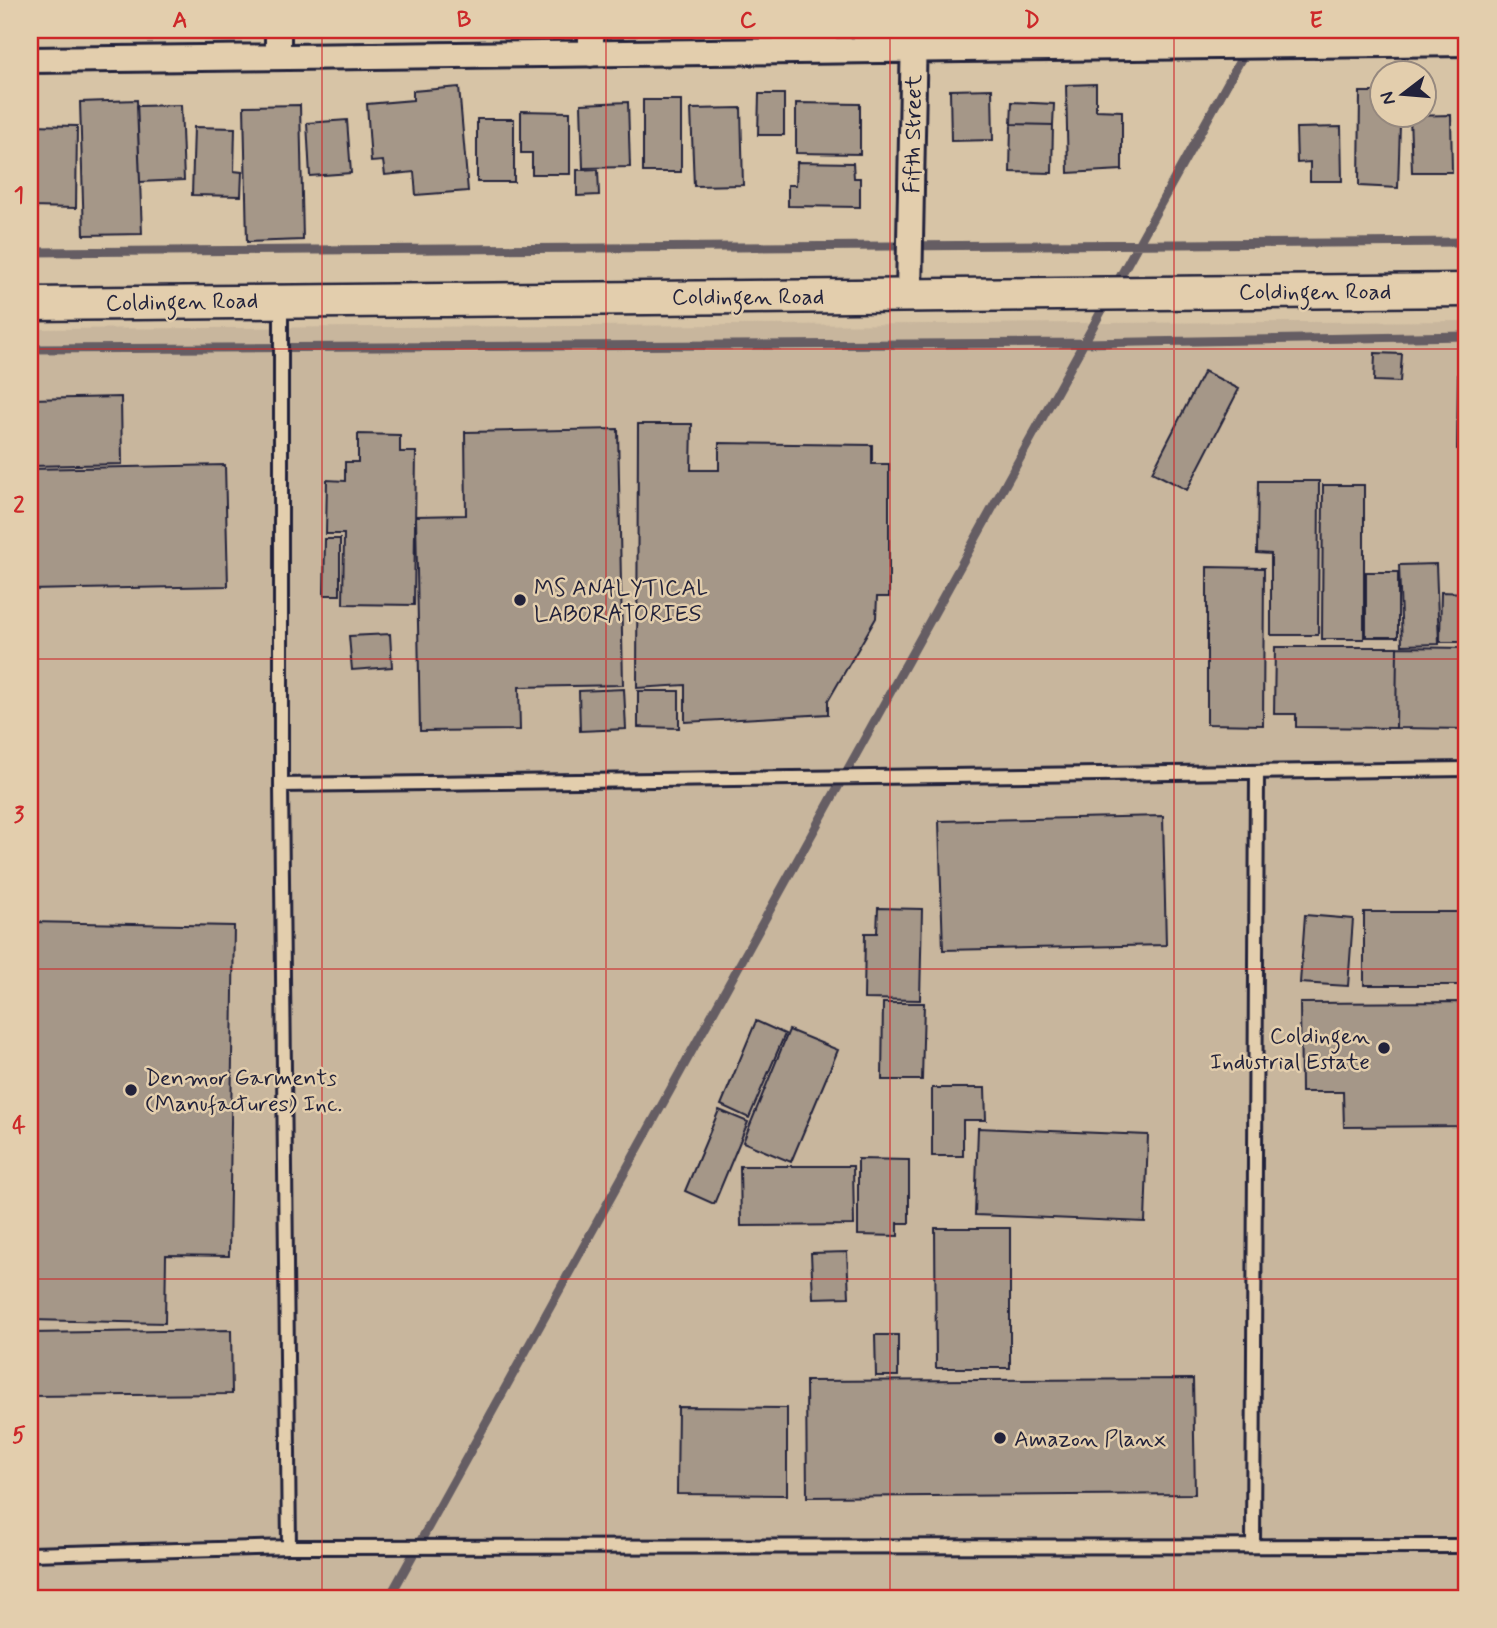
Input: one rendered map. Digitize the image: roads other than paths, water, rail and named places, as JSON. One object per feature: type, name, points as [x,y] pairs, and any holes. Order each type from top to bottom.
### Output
[{"type":"street","points":[[278,30],[278,57]]},
{"type":"street","points":[[30,60],[278,57],[591,42],[914,40],[1467,43]]},
{"type":"street","name":"Fifth Street","points":[[909,281],[914,40]]},
{"type":"street","name":"Coldingen Road","points":[[30,304],[281,300],[909,281],[1467,290]]},
{"type":"lane","points":[[281,300],[281,785],[289,1547]]},
{"type":"lane","points":[[281,785],[1257,774],[1467,769]]},
{"type":"lane","points":[[1253,1546],[1257,774]]},
{"type":"lane","points":[[30,1554],[289,1547],[1467,1546]]},
{"type":"waterway","points":[[1115,286],[1257,30]]},
{"type":"waterway","points":[[30,252],[1467,242]]},
{"type":"waterway","points":[[389,1598],[1107,301]]},
{"type":"waterway","points":[[30,349],[1084,343],[1467,336]]},
{"type":"place","name":"MS ANALYTICAL LABORATORIES","points":[[520,600]]},
{"type":"place","name":"Coldingen Industrial Estate","points":[[1384,1048]]},
{"type":"place","name":"Denmor Garments (Manufactures) Inc.","points":[[131,1090]]},
{"type":"place","name":"Amazon Planx","points":[[1000,1438]]}]
